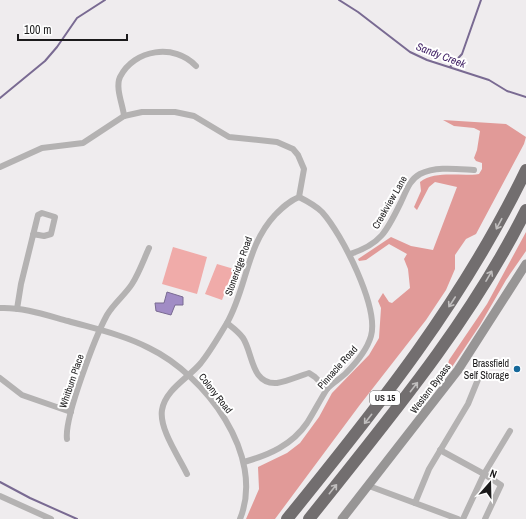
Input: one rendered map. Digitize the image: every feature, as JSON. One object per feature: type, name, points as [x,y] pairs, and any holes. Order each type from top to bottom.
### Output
[{"type":"highway","name":"US 15","points":[[287,519],[377,408],[430,336],[488,244],[526,170]]},
{"type":"highway","name":"US 15","points":[[309,519],[429,367],[486,280],[526,210]]},
{"type":"street","points":[[124,116],[118,88],[120,77],[129,66],[140,58],[156,51],[175,53],[186,57],[196,66]]},
{"type":"street","points":[[0,167],[42,148],[83,143],[124,116],[160,110],[184,113],[194,116],[229,137],[277,142],[287,146],[298,155],[304,170],[299,197]]},
{"type":"street","name":"Creekview Lane","points":[[350,254],[369,247],[379,238],[394,216],[410,182],[420,174],[437,170],[474,170]]},
{"type":"street","name":"Pinnacle Road","points":[[244,462],[261,457],[286,445],[306,425],[327,389],[346,373],[365,350],[372,331],[371,309],[350,254],[338,233],[322,212],[316,206],[299,197]]},
{"type":"street","name":"Stoneridge Road","points":[[187,474],[164,427],[162,415],[167,398],[201,363],[227,323],[257,240],[264,229],[282,208],[292,200],[299,197]]},
{"type":"street","points":[[17,309],[21,284],[33,234]]},
{"type":"street","points":[[100,330],[108,314],[132,284],[149,248]]},
{"type":"street","name":"Western Bypass","points":[[342,519],[458,370],[526,264]]},
{"type":"street","name":"Colony Road","points":[[0,308],[17,309],[126,338],[150,348],[189,375],[228,425],[244,462],[247,488],[246,500],[240,519]]},
{"type":"street","points":[[227,323],[242,336],[249,350],[256,372],[263,380],[277,382],[309,373],[315,376],[327,389]]},
{"type":"street","name":"Whitburn Place","points":[[67,439],[66,431],[71,412],[100,330]]},
{"type":"street","points":[[415,503],[429,469],[468,404],[479,377]]},
{"type":"street","points":[[0,378],[22,395],[71,412]]},
{"type":"street","points":[[463,519],[484,474],[510,431]]},
{"type":"street","points":[[440,450],[501,485],[485,519]]},
{"type":"street","points":[[369,486],[458,519]]},
{"type":"street","points":[[0,496],[51,519]]},
{"type":"shaded area","points":[[443,120],[506,124],[526,137],[524,144],[476,234],[466,239],[455,255],[455,269],[446,290],[426,320],[359,406],[275,519],[246,519],[259,489],[258,467],[287,453],[300,443],[319,417],[332,393],[369,355],[379,338],[381,308],[378,301],[383,293],[389,302],[392,303],[410,288],[408,269],[404,259],[407,254],[389,244],[366,260],[359,261],[358,259],[391,237],[411,246],[433,250],[457,187],[435,182],[429,187],[417,210],[414,207],[421,191],[420,182],[433,176],[479,174],[482,169],[482,163],[476,161],[474,158],[480,131],[474,128],[454,126]]},
{"type":"shaded area","points":[[526,232],[526,251],[506,280],[480,325],[448,373],[446,371],[449,360],[487,304]]},
{"type":"shaded area","points":[[173,247],[207,257],[197,294],[162,284]]},
{"type":"shaded area","points":[[217,264],[234,269],[222,300],[205,294]]},
{"type":"shaded area","points":[[167,292],[183,297],[183,305],[175,305],[171,315],[156,311],[155,303],[164,303]]},
{"type":"waterway","name":"Sandy Creek","points":[[0,98],[45,61],[57,47],[77,18],[105,0]]},
{"type":"waterway","name":"Sandy Creek","points":[[339,0],[358,12],[410,52],[427,60],[489,80],[507,91],[526,97]]},
{"type":"waterway","points":[[450,67],[462,54],[481,0]]},
{"type":"waterway","points":[[0,482],[30,498],[77,519]]},
{"type":"place","name":"Brassfield Self Storage","points":[[517,369]]}]
